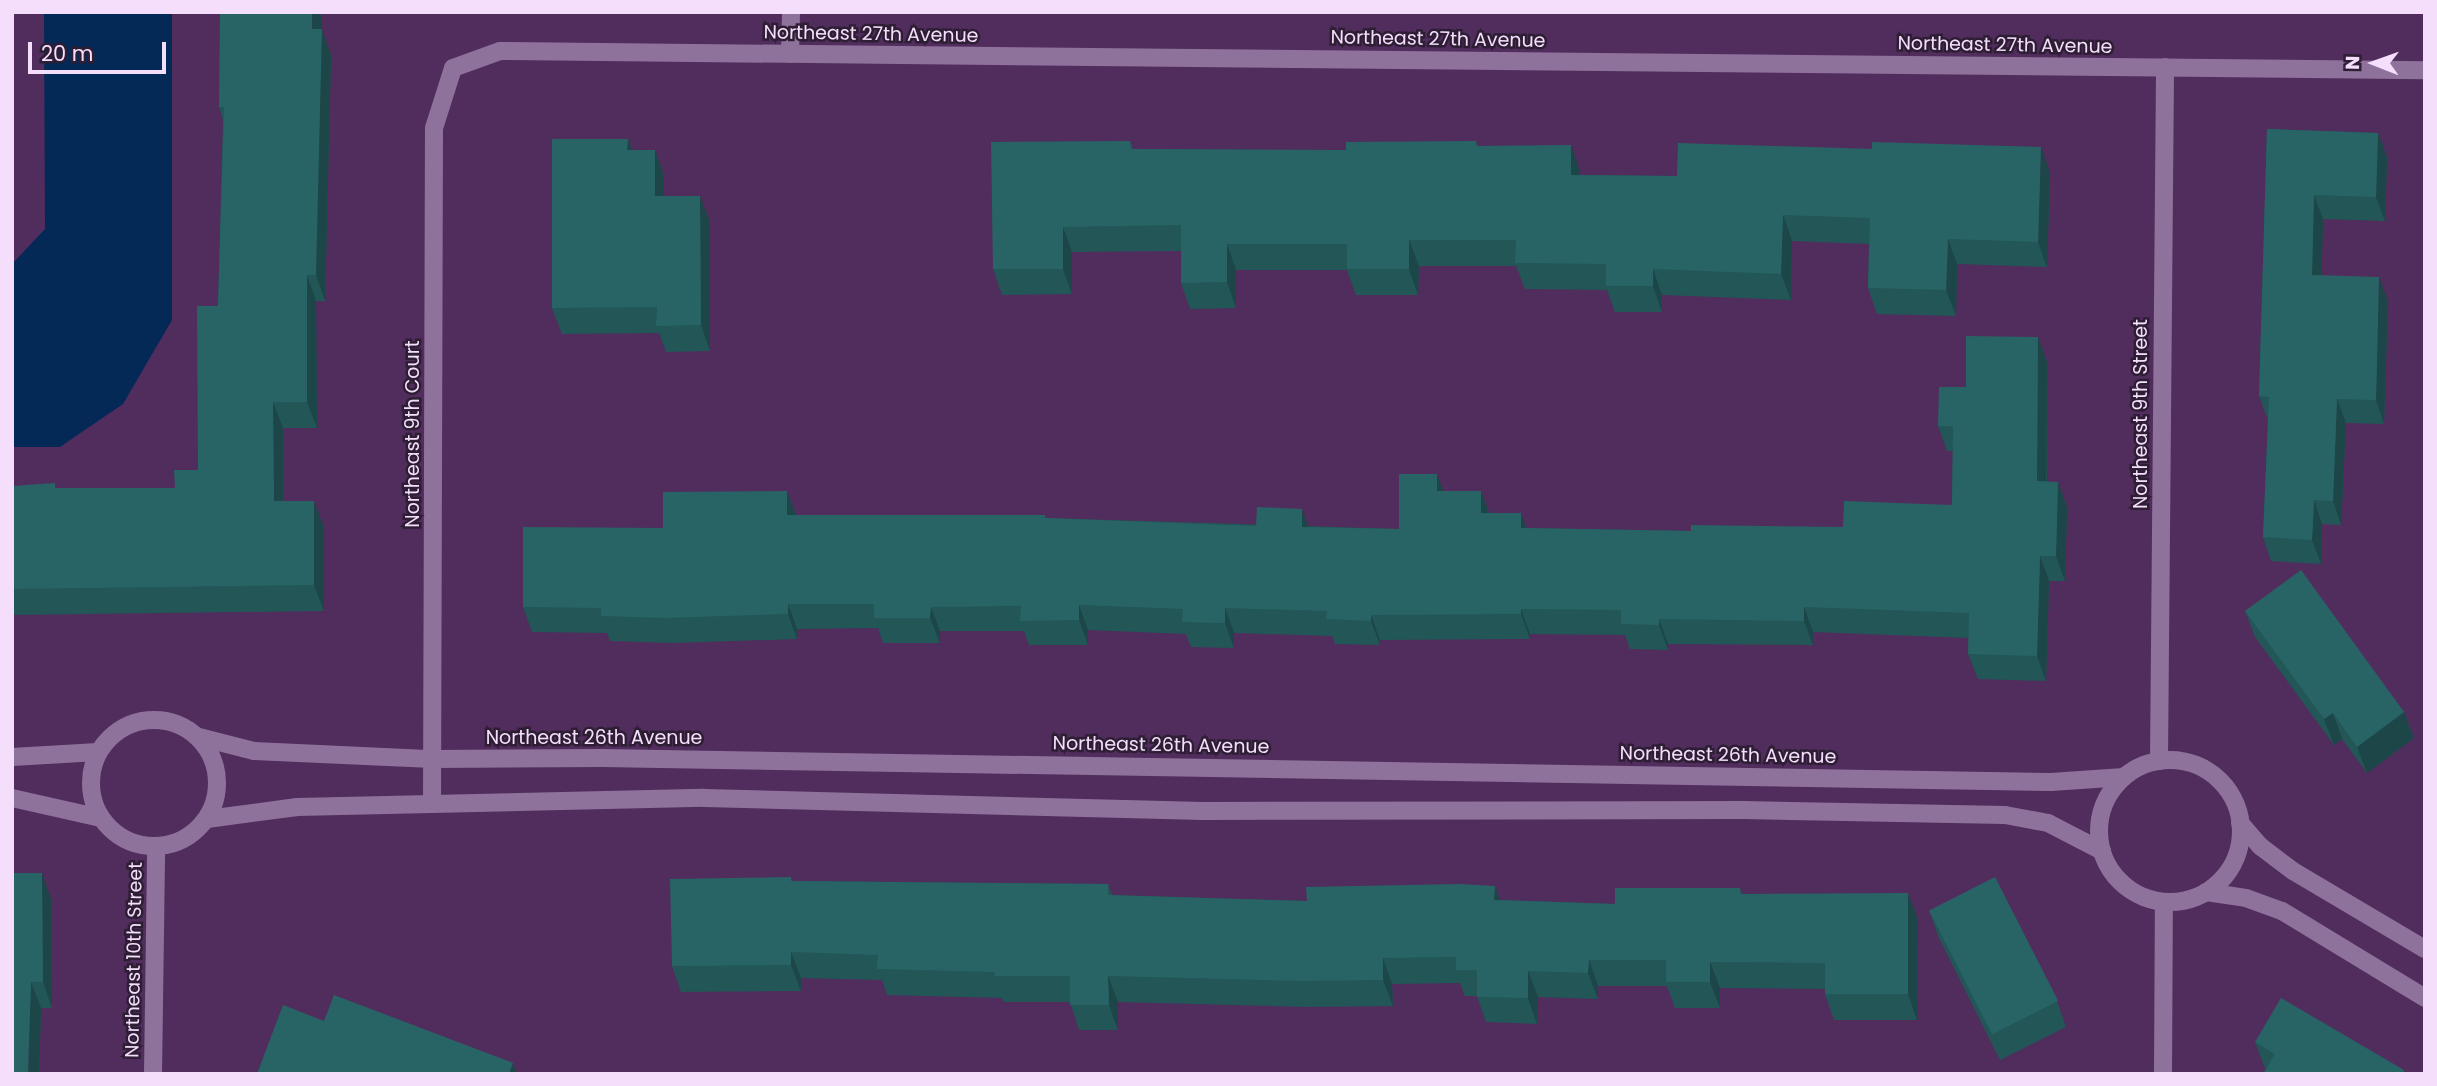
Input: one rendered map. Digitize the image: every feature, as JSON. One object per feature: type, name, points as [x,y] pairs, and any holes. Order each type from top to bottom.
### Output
[{"type":"street","points":[[790,54],[791,12]]},
{"type":"street","name":"Northeast 27th Avenue","points":[[453,68],[499,51],[2425,70]]},
{"type":"street","name":"Northeast 9th Street","points":[[2159,761],[2165,67]]},
{"type":"street","name":"Northeast 9th Court","points":[[432,803],[434,128],[453,68]]},
{"type":"street","points":[[157,719],[181,724],[200,737],[213,758],[218,780],[216,801],[207,819],[193,834],[176,844],[156,847],[137,844],[121,837],[101,818],[91,793],[91,775],[98,752],[113,734],[134,722],[157,719]]},
{"type":"street","name":"Northeast 26th Avenue","points":[[200,737],[254,751],[433,759],[630,758],[2051,782],[2124,776]]},
{"type":"street","points":[[12,757],[98,752]]},
{"type":"street","points":[[2159,761],[2182,761],[2204,768],[2222,782],[2234,801],[2240,823],[2240,844],[2233,863],[2222,879],[2193,899],[2164,902],[2143,897],[2125,887],[2110,870],[2102,851],[2099,829],[2102,808],[2111,791],[2124,776],[2141,766],[2159,761]]},
{"type":"street","points":[[12,798],[101,818]]},
{"type":"street","points":[[207,819],[297,807],[704,798],[1216,811],[1744,810],[2005,815],[2048,823],[2102,851]]},
{"type":"street","points":[[2240,823],[2260,846],[2293,871],[2425,949]]},
{"type":"street","name":"Northeast 10th Street","points":[[153,1074],[156,847]]},
{"type":"street","points":[[2206,892],[2246,898],[2282,911],[2425,998]]},
{"type":"street","points":[[2163,1074],[2164,902]]},
{"type":"water","points":[[44,12],[172,12],[172,320],[123,404],[60,447],[12,447],[12,264],[45,229]]},
{"type":"building","points":[[220,12],[312,12],[312,29],[322,29],[316,275],[307,275],[307,402],[273,402],[274,501],[314,501],[314,585],[12,589],[12,486],[55,483],[55,488],[175,488],[174,470],[198,470],[197,306],[218,306],[224,107],[219,107]]},
{"type":"building","points":[[2267,129],[2378,133],[2376,197],[2314,195],[2312,275],[2379,277],[2376,400],[2337,399],[2333,501],[2314,500],[2312,540],[2263,537],[2269,397],[2259,396]]},
{"type":"building","points":[[552,139],[628,139],[627,150],[655,150],[655,196],[700,196],[701,325],[656,326],[657,307],[552,308]]},
{"type":"building","points":[[1130,141],[1131,149],[1346,150],[1346,142],[1476,141],[1476,146],[1571,145],[1571,175],[1677,176],[1678,143],[1872,149],[1872,142],[2041,147],[2038,242],[1948,239],[1946,290],[1868,288],[1870,218],[1783,215],[1781,274],[1653,269],[1653,286],[1606,286],[1606,264],[1515,263],[1516,240],[1409,240],[1409,269],[1347,269],[1347,244],[1227,244],[1227,282],[1181,283],[1181,225],[1063,227],[1063,269],[993,269],[991,142]]},
{"type":"building","points":[[1966,336],[2038,337],[2037,481],[2058,482],[2056,556],[2040,556],[2037,656],[1968,654],[1969,613],[1804,607],[1804,621],[1659,619],[1659,625],[1621,624],[1621,610],[1521,609],[1521,614],[1371,615],[1371,621],[1326,619],[1327,611],[1225,608],[1225,623],[1182,622],[1183,609],[1079,605],[1079,620],[1020,621],[1021,606],[931,607],[930,618],[874,618],[874,604],[788,604],[788,614],[664,618],[601,616],[601,608],[523,607],[523,527],[663,528],[663,492],[787,491],[787,515],[1045,515],[1045,518],[1256,526],[1257,507],[1302,509],[1302,527],[1399,529],[1399,474],[1437,474],[1437,491],[1481,491],[1481,513],[1521,513],[1521,528],[1691,531],[1691,525],[1843,527],[1844,501],[1952,505],[1953,426],[1938,426],[1939,387],[1966,387]]},
{"type":"building","points":[[2301,570],[2404,712],[2357,747],[2333,713],[2324,719],[2245,611]]},
{"type":"building","points":[[12,873],[42,873],[43,982],[31,982],[28,1074],[12,1074]]},
{"type":"building","points":[[791,877],[791,881],[1108,884],[1108,895],[1307,901],[1306,887],[1459,884],[1495,886],[1494,900],[1615,904],[1615,888],[1740,888],[1740,894],[1908,893],[1908,994],[1825,994],[1825,963],[1710,962],[1710,982],[1666,982],[1666,960],[1589,960],[1588,973],[1528,971],[1528,998],[1477,997],[1477,970],[1456,970],[1456,957],[1383,958],[1383,980],[1300,981],[1108,976],[1109,1005],[1070,1005],[1070,976],[995,976],[995,972],[877,969],[878,955],[791,952],[791,965],[672,966],[670,879]]},
{"type":"building","points":[[1995,877],[2058,1001],[1992,1034],[1929,911]]},
{"type":"building","points":[[334,995],[513,1063],[509,1074],[257,1074],[283,1005],[324,1021]]},
{"type":"building","points":[[2281,998],[2404,1070],[2402,1074],[2263,1074],[2275,1054],[2255,1042]]}]
